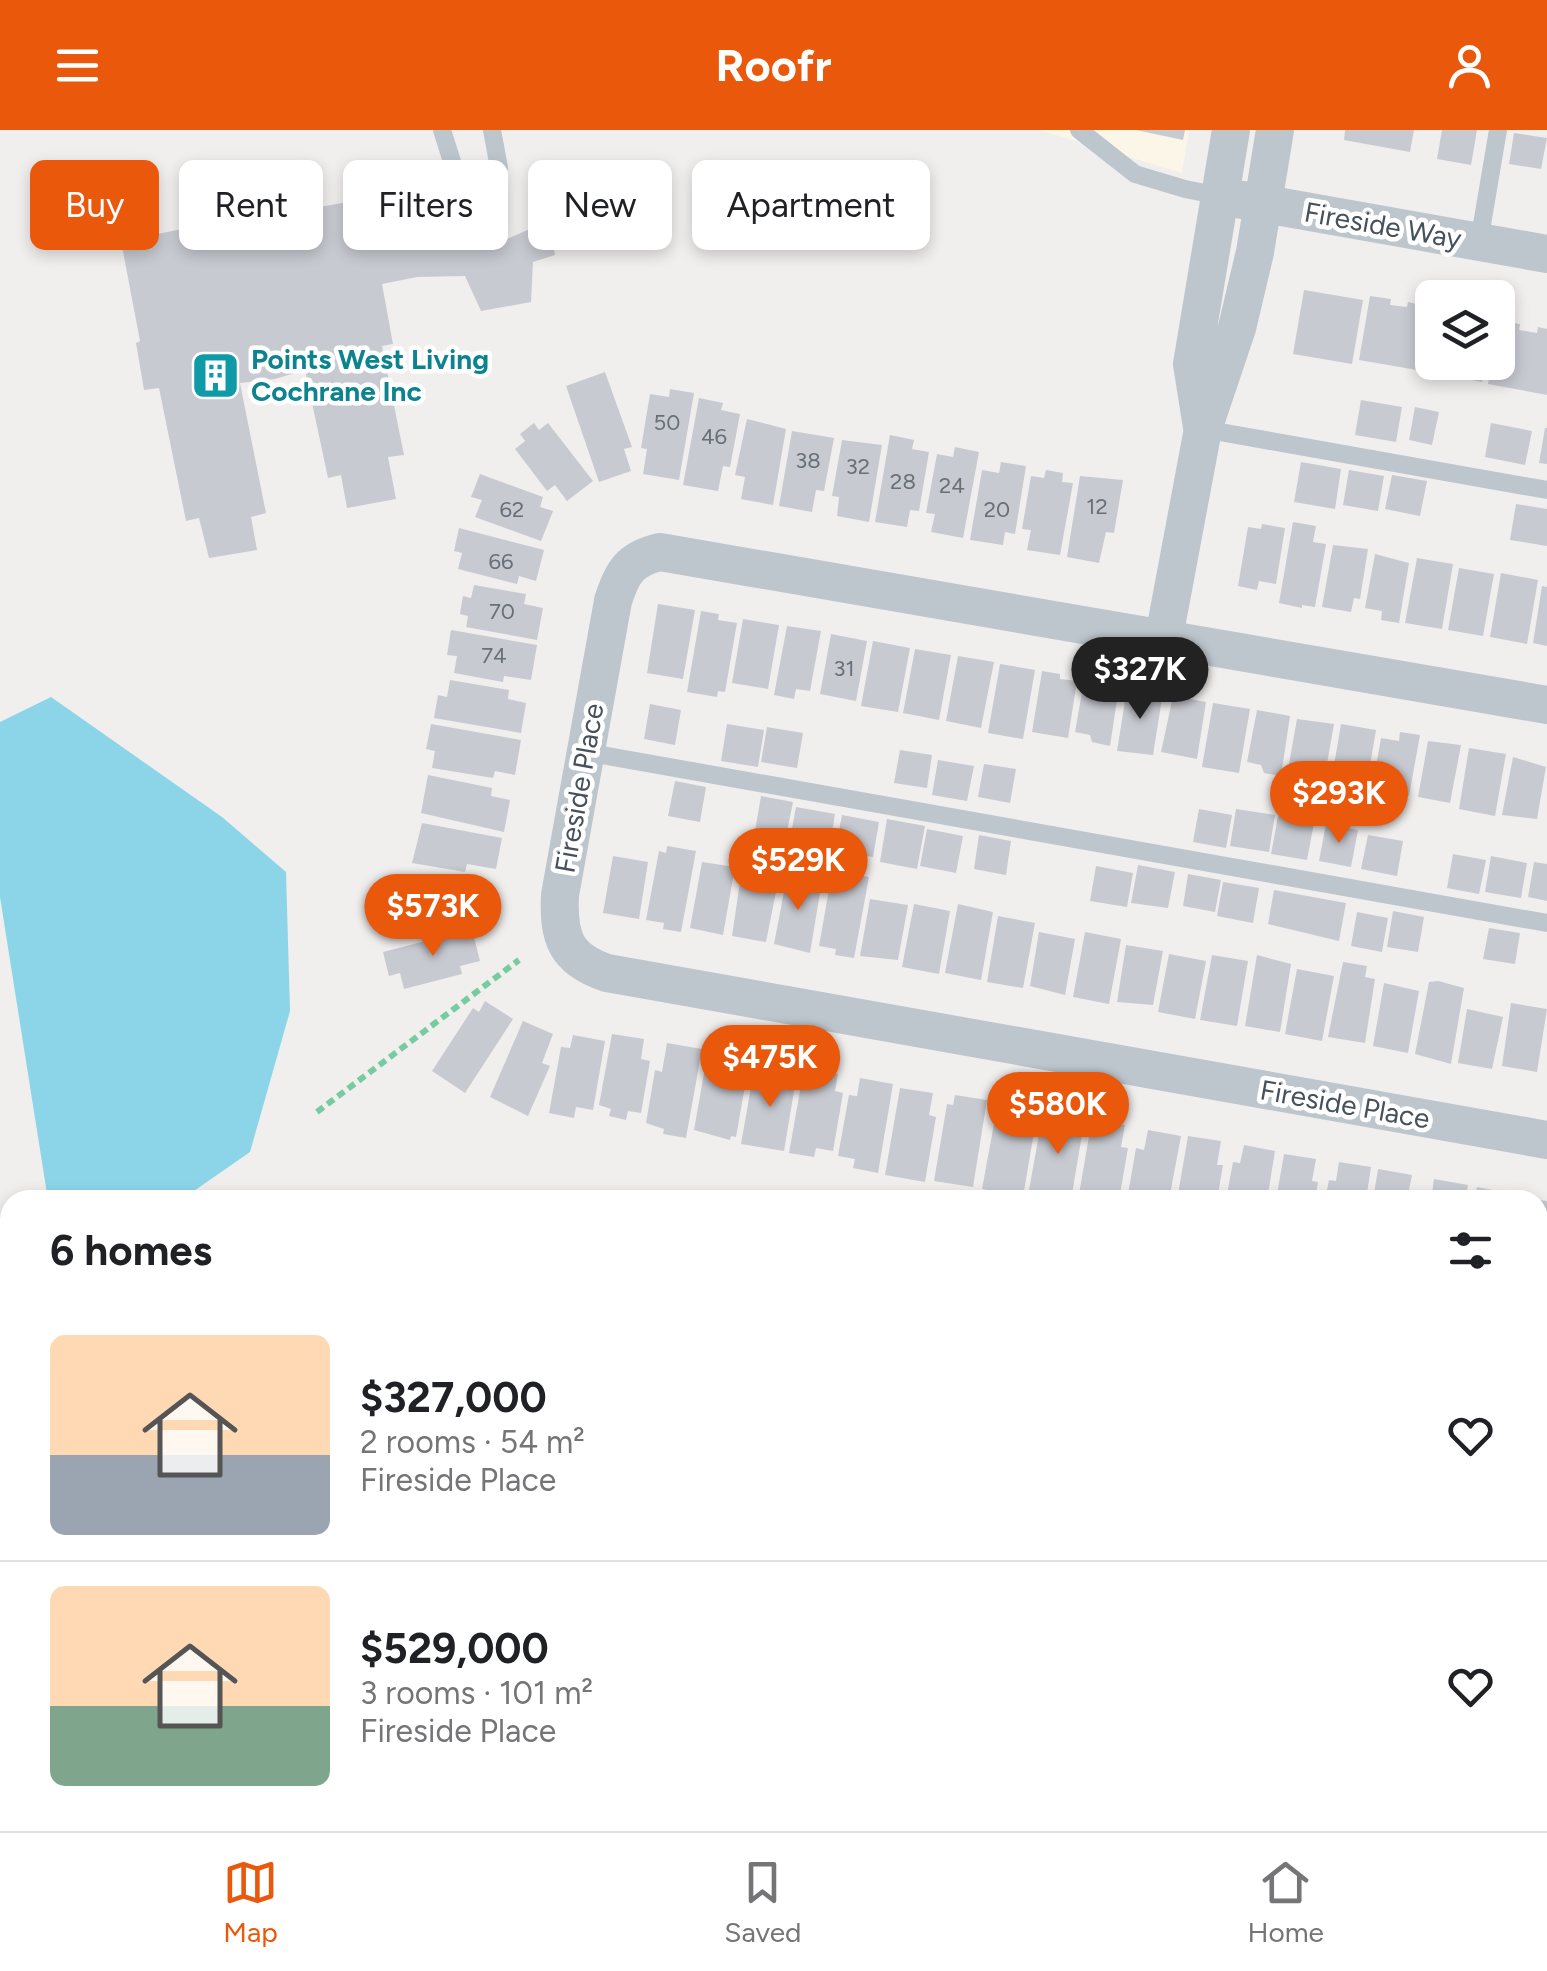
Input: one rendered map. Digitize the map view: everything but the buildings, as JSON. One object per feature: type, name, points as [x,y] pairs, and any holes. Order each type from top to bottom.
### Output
[{"type":"street","points":[[1202,430],[1192,364],[1231,130]]},
{"type":"street","points":[[1164,637],[1202,430],[1238,328],[1276,130]]},
{"type":"street","name":"Fireside Way","points":[[1220,196],[1547,254]]},
{"type":"street","name":"Fireside Place","points":[[1547,706],[660,552],[632,562],[618,586],[585,752],[559,914],[568,948],[591,968],[1547,1140]]},
{"type":"lane","points":[[442,130],[460,187],[485,190],[499,168],[492,130]]},
{"type":"lane","points":[[1079,130],[1135,174],[1220,196]]},
{"type":"lane","points":[[1479,242],[1498,130]]},
{"type":"lane","points":[[1202,430],[1547,490]]},
{"type":"lane","points":[[585,752],[1547,923]]},
{"type":"path","points":[[317,1112],[519,960]]},
{"type":"shaded area","points":[[1039,130],[1189,130],[1182,173]]},
{"type":"water","points":[[51,697],[222,817],[286,872],[290,1011],[250,1152],[195,1190],[46,1190],[0,897],[0,722]]},
{"type":"place","name":"Points West Living Cochrane Inc","points":[[216,375]]}]
